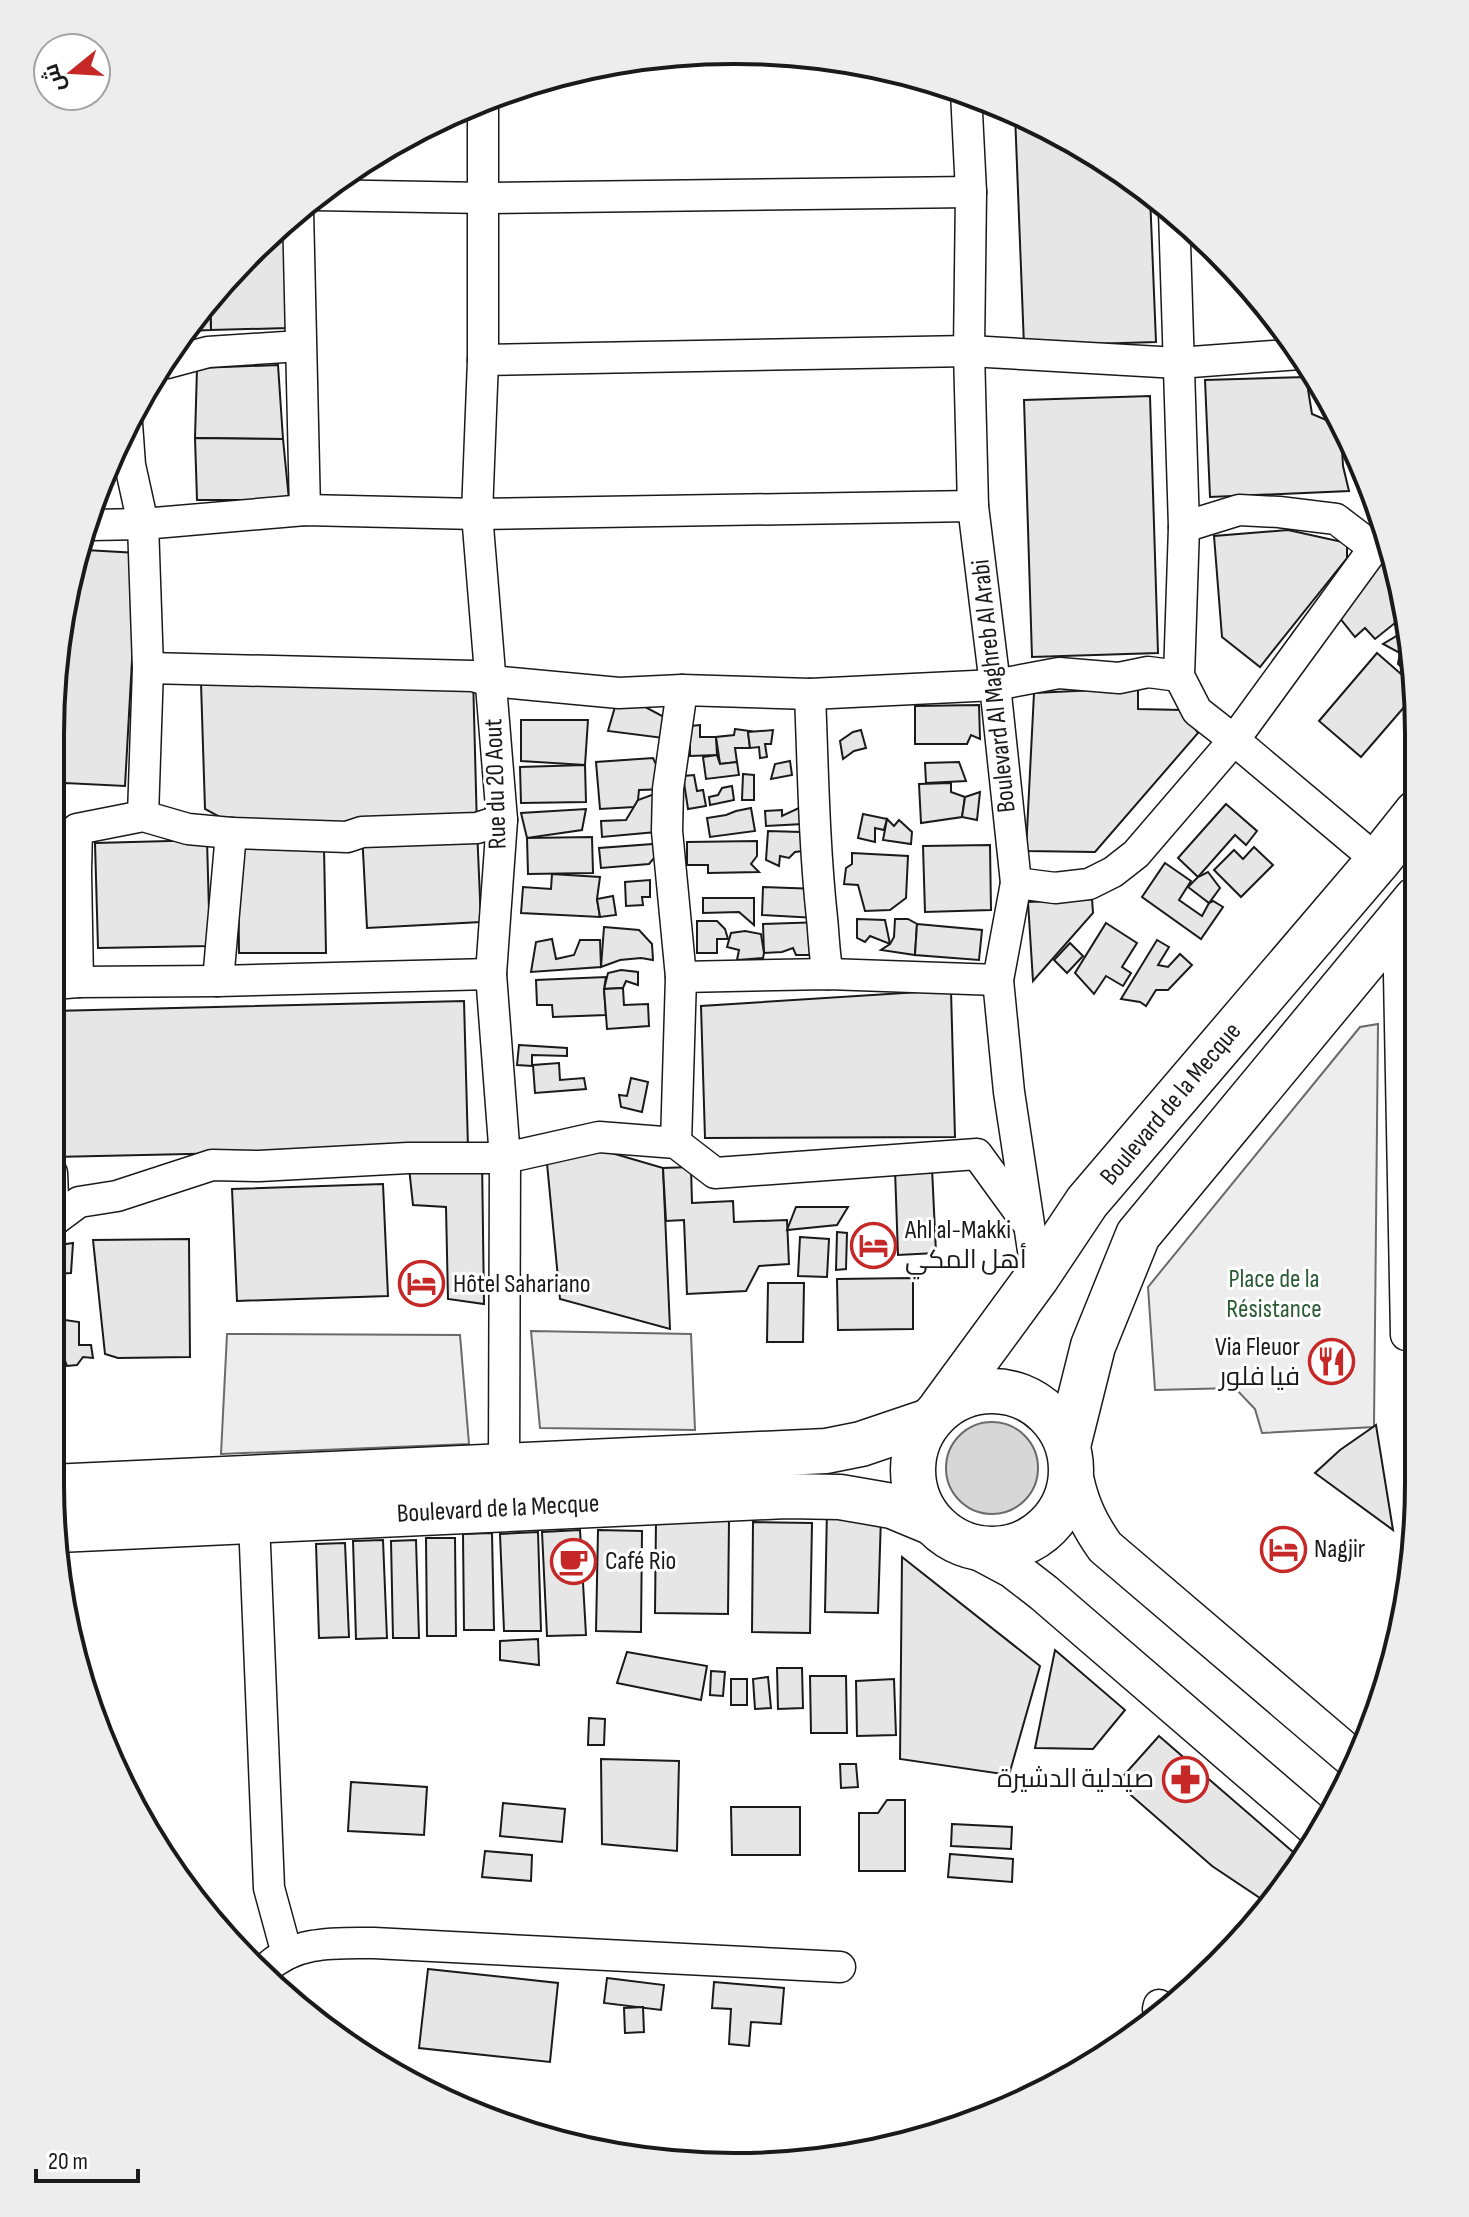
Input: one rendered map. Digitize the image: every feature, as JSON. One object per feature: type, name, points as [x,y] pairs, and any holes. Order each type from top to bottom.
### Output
[{"type":"main road","name":"Boulevard de la Mecque","points":[[935,1415],[1037,1277],[1087,1202],[1405,827]]},
{"type":"main road","points":[[935,1415],[918,1440],[913,1462],[914,1484],[921,1505],[933,1523],[950,1537],[970,1546],[990,1549],[1012,1547],[1031,1539],[1049,1526],[1062,1509],[1070,1489],[1070,1457],[1093,1346],[1138,1235],[1405,912]]},
{"type":"main road","points":[[64,1486],[826,1451],[861,1444],[935,1415],[964,1395],[989,1390],[1014,1393],[1038,1405],[1057,1423],[1070,1457]]},
{"type":"main road","name":"Boulevard de la Mecque","points":[[65,1530],[786,1496],[840,1497],[892,1506],[933,1523]]},
{"type":"street","name":"Boulevard Al Maghreb Al Arabi","points":[[967,106],[971,192],[969,351],[973,506],[1016,883],[998,980],[1009,1092],[1037,1277]]},
{"type":"street","name":"Rue du 20 Aout","points":[[483,113],[483,360],[477,514],[502,820],[491,974],[505,1158],[504,1466]]},
{"type":"street","points":[[337,195],[484,198],[971,192]]},
{"type":"street","points":[[298,225],[305,510]]},
{"type":"street","points":[[1174,228],[1184,527],[1179,676],[1197,711],[1378,861]]},
{"type":"street","points":[[179,360],[208,352],[300,346]]},
{"type":"street","points":[[483,360],[969,351],[1178,363],[1287,355]]},
{"type":"street","points":[[129,447],[143,524],[148,668],[143,816]]},
{"type":"street","points":[[98,525],[305,510],[477,514],[973,506]]},
{"type":"street","points":[[1184,527],[1239,510],[1279,512],[1336,519],[1375,539]]},
{"type":"street","points":[[1016,883],[1055,888],[1089,884],[1113,872],[1136,854],[1234,740],[1377,545]]},
{"type":"street","points":[[148,668],[473,676],[491,681],[619,693],[682,690],[810,694],[995,685],[1059,673],[1119,678],[1148,672],[1179,676]]},
{"type":"street","points":[[676,1143],[681,977],[667,831],[668,789],[682,690]]},
{"type":"street","points":[[810,694],[818,889],[828,974]]},
{"type":"street","points":[[491,974],[66,983],[77,829],[143,816],[188,829],[347,837],[362,832],[477,828],[502,820]]},
{"type":"street","points":[[218,981],[231,833]]},
{"type":"street","points":[[681,977],[828,974],[998,980]]},
{"type":"street","points":[[64,1214],[79,1202],[117,1196],[212,1165],[505,1158],[599,1137],[676,1143],[715,1173],[977,1154],[1029,1225]]},
{"type":"street","points":[[1070,1457],[1078,1498],[1089,1524],[1105,1547],[1347,1754]]},
{"type":"street","points":[[254,1521],[269,1888],[276,1962],[308,1946],[374,1943],[840,1967]]},
{"type":"street","points":[[970,1546],[1013,1569],[1044,1593],[1312,1824]]},
{"type":"shaded area","name":"Place de la Résistance","points":[[1378,1024],[1374,1427],[1262,1433],[1255,1409],[1235,1388],[1155,1390],[1148,1287],[1360,1027]]},
{"type":"shaded area","points":[[531,1331],[691,1334],[695,1430],[540,1428]]},
{"type":"shaded area","points":[[227,1334],[460,1335],[469,1444],[221,1454]]},
{"type":"shaded area","points":[[992,1422],[1009,1426],[1024,1436],[1034,1451],[1038,1468],[1034,1485],[1024,1500],[1009,1510],[992,1514],[975,1510],[960,1500],[950,1485],[946,1468],[950,1451],[960,1436],[975,1426]]},
{"type":"building","points":[[1015,126],[1070,154],[1151,209],[1156,342],[1024,346]]},
{"type":"building","points":[[285,236],[288,328],[211,330],[211,316],[230,292]]},
{"type":"building","points":[[211,316],[211,330],[200,330]]},
{"type":"building","points":[[278,365],[283,439],[195,438],[197,368]]},
{"type":"building","points":[[1301,377],[1308,387],[1312,414],[1326,420],[1342,452],[1349,491],[1210,497],[1205,380]]},
{"type":"building","points":[[1150,396],[1158,653],[1032,657],[1024,400]]},
{"type":"building","points":[[195,438],[283,439],[289,500],[197,500]]},
{"type":"building","points":[[1288,530],[1347,543],[1347,558],[1260,667],[1222,637],[1214,536]]},
{"type":"building","points":[[90,550],[138,553],[125,786],[65,783],[64,800],[65,691],[77,604]]},
{"type":"building","points":[[1382,561],[1395,623],[1375,639],[1365,628],[1355,637],[1339,617]]},
{"type":"building","points":[[1397,636],[1400,653],[1383,644]]},
{"type":"building","points":[[1377,653],[1402,675],[1404,707],[1361,757],[1319,721]]},
{"type":"building","points":[[473,676],[477,828],[249,833],[205,809],[201,683]]},
{"type":"building","points":[[1138,688],[1138,709],[1182,710],[1198,733],[1095,852],[1026,851],[1034,693]]},
{"type":"building","points":[[619,693],[666,718],[663,738],[608,731]]},
{"type":"building","points":[[979,705],[980,739],[971,735],[967,744],[915,744],[915,706]]},
{"type":"building","points":[[521,720],[588,720],[585,765],[521,761]]},
{"type":"building","points":[[700,725],[700,737],[716,737],[717,755],[690,756],[690,726]]},
{"type":"building","points":[[735,729],[750,731],[750,748],[735,748],[737,762],[720,764],[716,737],[734,735]]},
{"type":"building","points":[[773,730],[771,744],[765,744],[767,757],[760,758],[759,747],[750,748],[748,732]]},
{"type":"building","points":[[861,730],[866,748],[854,751],[843,759],[840,741]]},
{"type":"building","points":[[717,755],[720,764],[737,762],[739,775],[706,779],[703,757]]},
{"type":"building","points":[[653,758],[668,789],[639,790],[634,807],[600,809],[596,762]]},
{"type":"building","points":[[790,761],[792,775],[771,779],[775,764]]},
{"type":"building","points":[[959,762],[966,781],[926,783],[925,763]]},
{"type":"building","points":[[585,765],[586,802],[521,803],[520,767]]},
{"type":"building","points":[[743,774],[754,775],[754,800],[742,800]]},
{"type":"building","points":[[694,775],[697,791],[703,790],[706,806],[688,809],[683,776]]},
{"type":"building","points":[[951,783],[951,792],[965,797],[962,817],[921,823],[919,784]]},
{"type":"building","points":[[732,786],[734,800],[710,805],[709,797],[718,795],[722,788]]},
{"type":"building","points":[[668,789],[667,831],[602,837],[601,821],[626,820],[638,800]]},
{"type":"building","points":[[980,792],[977,820],[962,817],[965,797]]},
{"type":"building","points":[[1226,804],[1257,831],[1246,845],[1235,835],[1198,877],[1178,858]]},
{"type":"building","points":[[801,807],[803,824],[766,826],[765,811],[782,810],[782,816]]},
{"type":"building","points":[[751,808],[755,831],[710,837],[707,818]]},
{"type":"building","points":[[586,809],[582,830],[527,838],[521,813]]},
{"type":"building","points":[[863,814],[887,819],[884,830],[875,828],[875,842],[858,838]]},
{"type":"building","points":[[887,819],[894,826],[899,820],[912,832],[911,844],[883,840]]},
{"type":"building","points":[[477,828],[481,922],[367,928],[362,832]]},
{"type":"building","points":[[768,831],[801,832],[812,850],[795,852],[789,858],[780,856],[779,866],[766,860]]},
{"type":"building","points":[[592,837],[593,873],[528,874],[527,838]]},
{"type":"building","points":[[207,840],[210,946],[98,948],[95,843]]},
{"type":"building","points":[[757,841],[757,856],[751,864],[759,872],[708,873],[708,865],[687,865],[687,842]]},
{"type":"building","points":[[667,843],[649,864],[601,868],[599,848]]},
{"type":"building","points":[[990,845],[991,910],[925,912],[923,846]]},
{"type":"building","points":[[324,847],[326,953],[239,953],[238,848]]},
{"type":"building","points":[[1254,847],[1273,865],[1241,897],[1214,870],[1234,850],[1243,859]]},
{"type":"building","points":[[852,853],[908,856],[906,898],[890,910],[865,911],[858,885],[844,884],[846,868],[852,864]]},
{"type":"building","points":[[1165,863],[1191,881],[1179,900],[1202,916],[1213,901],[1223,907],[1201,939],[1142,897]]},
{"type":"building","points":[[1208,872],[1220,888],[1209,903],[1188,887]]},
{"type":"building","points":[[552,874],[600,877],[597,899],[600,917],[521,913],[523,887],[551,889]]},
{"type":"building","points":[[650,880],[650,897],[642,897],[643,905],[626,906],[625,882]]},
{"type":"building","points":[[763,887],[818,889],[817,918],[762,915]]},
{"type":"building","points":[[613,896],[616,915],[600,917],[597,899]]},
{"type":"building","points":[[703,898],[754,898],[754,925],[739,912],[703,913]]},
{"type":"building","points":[[1092,899],[1093,913],[1033,981],[1028,902]]},
{"type":"building","points":[[857,919],[885,920],[890,944],[870,936],[865,942],[857,938]]},
{"type":"building","points":[[895,919],[908,919],[917,924],[915,955],[881,950],[894,937]]},
{"type":"building","points":[[697,921],[717,921],[725,929],[728,939],[717,939],[717,953],[697,953]]},
{"type":"building","points":[[823,922],[824,955],[796,955],[793,948],[764,953],[763,924]]},
{"type":"building","points":[[1106,923],[1137,943],[1122,967],[1131,973],[1123,986],[1106,976],[1094,994],[1075,973]]},
{"type":"building","points":[[917,924],[982,930],[979,960],[915,955]]},
{"type":"building","points":[[604,927],[639,930],[652,944],[653,960],[620,960],[601,967]]},
{"type":"building","points":[[745,931],[761,934],[763,958],[737,960],[739,950],[727,947],[731,933]]},
{"type":"building","points":[[552,939],[556,959],[574,955],[580,940],[600,940],[601,967],[531,972],[536,942]]},
{"type":"building","points":[[1157,940],[1169,947],[1158,965],[1168,967],[1180,954],[1192,965],[1168,990],[1156,990],[1146,1006],[1121,999]]},
{"type":"building","points":[[1070,943],[1083,956],[1067,973],[1054,960]]},
{"type":"building","points":[[621,970],[638,972],[638,985],[626,981],[623,988],[604,989],[608,973]]},
{"type":"building","points":[[606,977],[606,1015],[553,1017],[552,1005],[537,1005],[536,980]]},
{"type":"building","points":[[623,988],[624,1005],[648,1004],[649,1026],[607,1029],[604,989]]},
{"type":"building","points":[[951,990],[955,1137],[705,1138],[701,1006]]},
{"type":"building","points":[[464,1001],[468,1148],[64,1157],[64,1011]]},
{"type":"building","points":[[519,1045],[567,1048],[567,1056],[532,1055],[532,1066],[517,1065]]},
{"type":"building","points":[[559,1063],[560,1080],[584,1078],[586,1089],[535,1093],[533,1065]]},
{"type":"building","points":[[631,1078],[648,1082],[642,1112],[621,1107],[619,1095],[627,1096]]},
{"type":"building","points":[[598,1149],[663,1168],[670,1329],[560,1299],[546,1153]]},
{"type":"building","points":[[408,1158],[482,1158],[484,1304],[448,1299],[446,1207],[413,1205]]},
{"type":"building","points":[[691,1167],[692,1203],[733,1201],[734,1222],[787,1220],[789,1264],[759,1266],[746,1291],[687,1294],[684,1220],[666,1221],[663,1168]]},
{"type":"building","points":[[932,1168],[936,1253],[898,1255],[895,1170]]},
{"type":"building","points":[[383,1184],[388,1296],[237,1301],[232,1189]]},
{"type":"building","points":[[796,1207],[848,1207],[837,1225],[787,1230]]},
{"type":"building","points":[[837,1232],[847,1233],[846,1269],[836,1270]]},
{"type":"building","points":[[800,1237],[829,1239],[827,1277],[798,1276]]},
{"type":"building","points":[[189,1239],[190,1357],[118,1358],[105,1354],[93,1240]]},
{"type":"building","points":[[73,1243],[71,1273],[64,1273],[64,1244]]},
{"type":"building","points":[[913,1278],[913,1329],[838,1330],[837,1279]]},
{"type":"building","points":[[768,1283],[804,1283],[803,1342],[767,1342]]},
{"type":"building","points":[[64,1320],[79,1322],[79,1345],[91,1345],[93,1358],[83,1357],[77,1365],[67,1366],[64,1358]]},
{"type":"building","points":[[1376,1425],[1393,1530],[1315,1473],[1340,1450]]},
{"type":"building","points":[[827,1508],[881,1516],[878,1613],[825,1612]]},
{"type":"building","points":[[656,1519],[729,1520],[728,1614],[655,1613]]},
{"type":"building","points":[[753,1522],[812,1523],[810,1633],[752,1632]]},
{"type":"building","points":[[580,1530],[586,1635],[547,1636],[542,1532]]},
{"type":"building","points":[[598,1530],[642,1531],[641,1632],[596,1631]]},
{"type":"building","points":[[538,1532],[541,1631],[504,1631],[500,1534]]},
{"type":"building","points":[[492,1533],[494,1630],[464,1630],[463,1534]]},
{"type":"building","points":[[426,1538],[455,1538],[456,1636],[427,1636]]},
{"type":"building","points":[[383,1540],[387,1638],[356,1639],[353,1541]]},
{"type":"building","points":[[416,1540],[419,1638],[393,1638],[391,1541]]},
{"type":"building","points":[[345,1543],[349,1637],[319,1638],[316,1544]]},
{"type":"building","points":[[902,1557],[1040,1666],[1009,1775],[900,1759]]},
{"type":"building","points":[[538,1639],[539,1665],[500,1660],[500,1641]]},
{"type":"building","points":[[1055,1650],[1125,1710],[1093,1749],[1035,1748]]},
{"type":"building","points":[[627,1652],[707,1666],[701,1700],[617,1683]]},
{"type":"building","points":[[777,1668],[802,1668],[803,1708],[778,1709]]},
{"type":"building","points":[[711,1671],[725,1672],[723,1696],[710,1695]]},
{"type":"building","points":[[810,1676],[846,1676],[847,1733],[811,1733]]},
{"type":"building","points":[[768,1677],[771,1708],[755,1709],[753,1679]]},
{"type":"building","points":[[731,1679],[747,1679],[747,1705],[731,1705]]},
{"type":"building","points":[[894,1679],[896,1735],[857,1736],[856,1681]]},
{"type":"building","points":[[589,1718],[605,1719],[604,1745],[588,1745]]},
{"type":"building","points":[[1159,1736],[1294,1852],[1260,1898],[1212,1866],[1117,1783]]},
{"type":"building","points":[[601,1759],[679,1761],[677,1851],[602,1844]]},
{"type":"building","points":[[840,1764],[856,1764],[858,1787],[841,1788]]},
{"type":"building","points":[[351,1782],[427,1787],[424,1835],[348,1831]]},
{"type":"building","points":[[887,1800],[905,1800],[905,1871],[859,1871],[859,1813],[878,1813]]},
{"type":"building","points":[[503,1803],[565,1809],[562,1842],[500,1836]]},
{"type":"building","points":[[731,1807],[800,1807],[800,1855],[732,1855]]},
{"type":"building","points":[[952,1824],[1012,1827],[1011,1849],[951,1846]]},
{"type":"building","points":[[485,1851],[532,1855],[531,1881],[482,1877]]},
{"type":"building","points":[[950,1854],[1013,1859],[1012,1882],[948,1877]]},
{"type":"building","points":[[428,1969],[558,1983],[550,2062],[419,2048]]},
{"type":"building","points":[[607,1978],[664,1985],[661,2010],[604,2003]]},
{"type":"building","points":[[714,1982],[784,1988],[781,2024],[751,2022],[749,2046],[729,2044],[731,2009],[712,2008]]},
{"type":"building","points":[[643,2007],[644,2032],[625,2033],[624,2008]]},
{"type":"place","name":"Ahl al-Makki أهل المكي","points":[[874,1245]]},
{"type":"place","name":"Hôtel Sahariano","points":[[422,1284]]},
{"type":"place","name":"Via Fleuor فيا فلور","points":[[1331,1362]]},
{"type":"place","name":"Nagjir","points":[[1283,1549]]},
{"type":"place","name":"Café Rio","points":[[574,1561]]},
{"type":"place","name":"صيدلية الدشيرة","points":[[1185,1779]]}]
